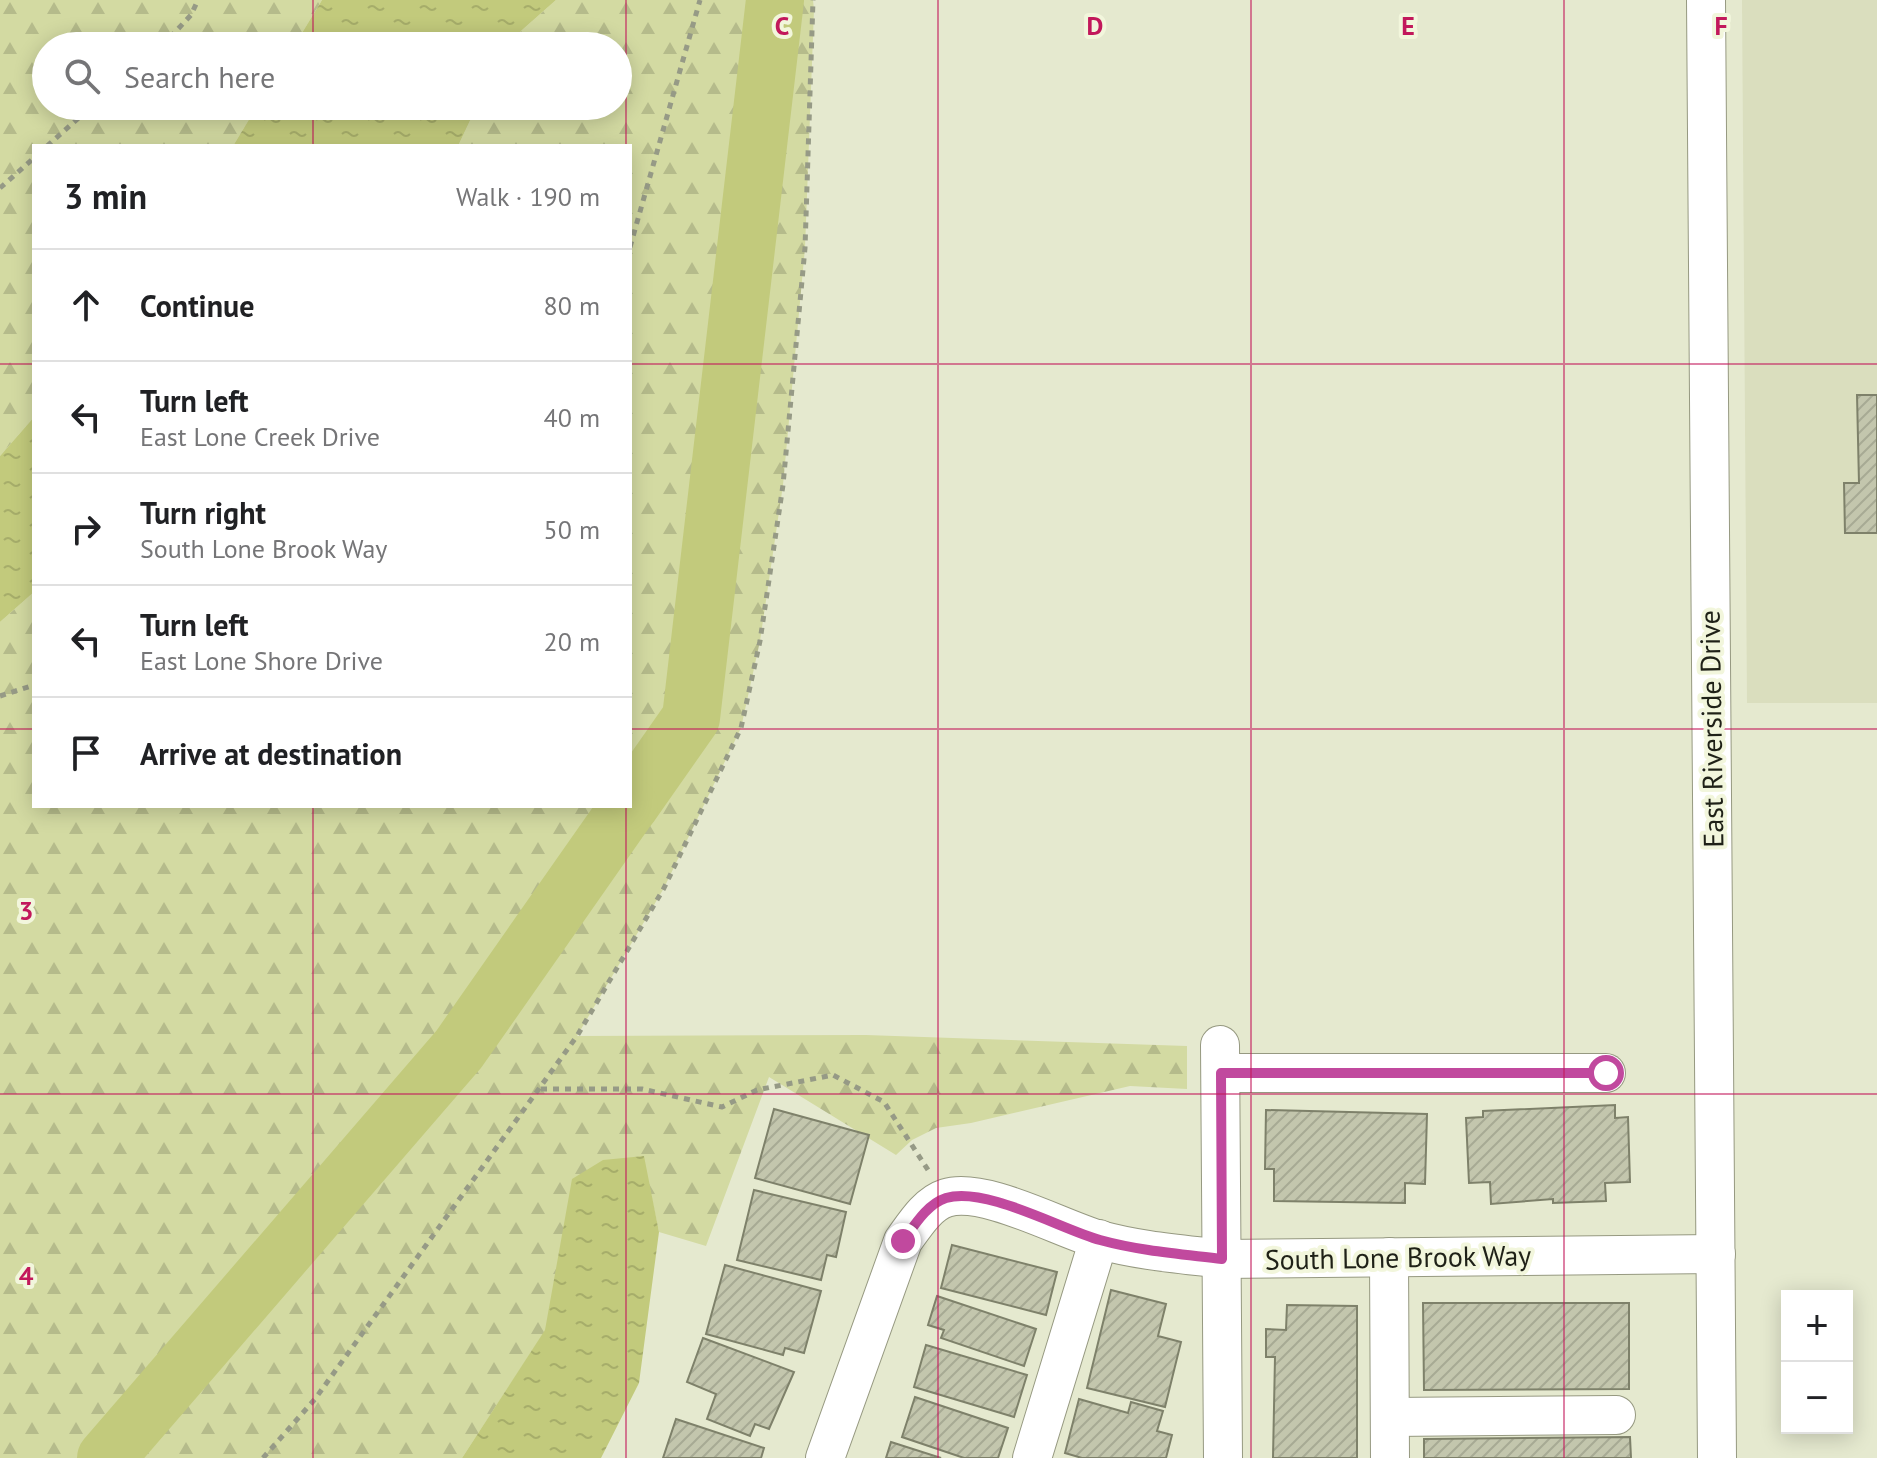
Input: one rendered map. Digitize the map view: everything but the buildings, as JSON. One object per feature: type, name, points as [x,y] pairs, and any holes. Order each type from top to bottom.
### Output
[{"type":"street","name":"East Riverside Drive","points":[[1706,0],[1717,1458]]},
{"type":"street","points":[[1223,1458],[1220,1059],[1606,1073]]},
{"type":"street","name":"South Lone Brook Way","points":[[945,1198],[964,1196],[989,1201],[1099,1239],[1142,1250],[1222,1259],[1716,1254]]},
{"type":"street","points":[[825,1458],[903,1241],[921,1216],[945,1198]]},
{"type":"street","points":[[1032,1458],[1099,1239]]},
{"type":"street","points":[[1389,1257],[1390,1458]]},
{"type":"street","points":[[1390,1417],[1616,1415]]},
{"type":"path","points":[[175,32],[191,15],[198,0]]},
{"type":"path","points":[[632,240],[700,0]]},
{"type":"path","points":[[263,1458],[315,1399],[577,1036],[664,888],[741,728],[760,641],[783,485],[805,248],[813,0]]},
{"type":"path","points":[[49,144],[76,120]]},
{"type":"path","points":[[0,188],[32,160]]},
{"type":"path","points":[[0,696],[32,686]]},
{"type":"path","points":[[540,1089],[642,1089],[722,1107],[757,1090],[833,1075],[884,1102],[912,1140],[945,1198]]},
{"type":"shaded area","points":[[1742,0],[1877,0],[1877,703],[1747,703]]},
{"type":"green space","points":[[0,0],[322,0],[303,32],[32,32],[32,120],[249,120],[234,144],[32,144],[32,419],[0,456]]},
{"type":"green space","points":[[556,0],[813,0],[814,10],[805,248],[783,485],[760,641],[741,728],[664,888],[577,1036],[866,1035],[1187,1046],[1187,1089],[1130,1086],[971,1123],[936,1128],[912,1140],[896,1155],[769,1077],[706,1246],[659,1232],[643,1157],[545,1331],[462,1458],[0,1458],[0,622],[32,594],[32,808],[632,808],[632,144],[459,144],[470,120],[632,120],[632,32],[520,32]]},
{"type":"water","points":[[322,0],[556,0],[520,32],[303,32]]},
{"type":"water","points":[[249,120],[470,120],[459,144],[234,144]]},
{"type":"water","points":[[32,419],[32,594],[0,622],[0,456]]},
{"type":"water","points":[[644,1156],[659,1232],[639,1383],[601,1458],[462,1458],[545,1330],[572,1179],[603,1160]]},
{"type":"waterway","points":[[632,802],[691,718],[775,0]]},
{"type":"waterway","points":[[106,1458],[459,1049],[628,808]]},
{"type":"route","points":[[903,1241],[921,1216],[945,1198],[964,1196],[989,1201],[1099,1239],[1142,1250],[1222,1259],[1221,1073],[1606,1073]]}]
